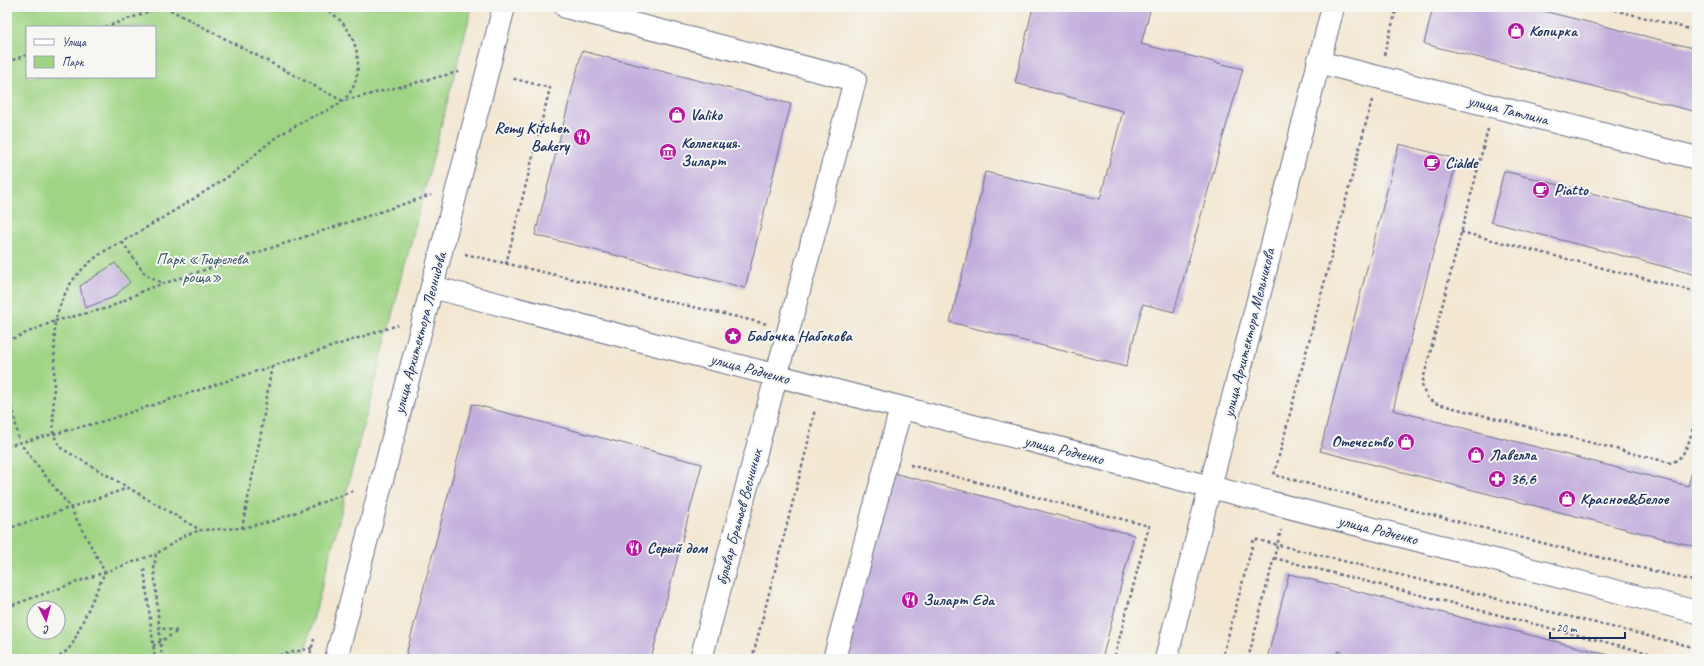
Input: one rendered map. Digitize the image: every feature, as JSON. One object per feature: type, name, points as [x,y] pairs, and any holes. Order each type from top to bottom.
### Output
[{"type":"street","name":"улица Архитектора Леонидова","points":[[336,659],[504,7]]},
{"type":"street","name":"бульвар Братьев Весниных","points":[[566,7],[855,80],[701,659]]},
{"type":"street","name":"улица Архитектора Мельникова","points":[[1166,659],[1333,7]]},
{"type":"street","name":"улица Татлина","points":[[1318,62],[1697,158]]},
{"type":"street","name":"улица Родченко","points":[[432,287],[1697,612]]},
{"type":"street","points":[[834,659],[901,408]]},
{"type":"path","points":[[108,26],[162,7]]},
{"type":"path","points":[[165,7],[343,101],[467,70]]},
{"type":"path","points":[[200,530],[61,448],[53,434],[56,321],[64,294],[76,276],[103,252],[122,242],[229,175],[265,145],[281,134],[331,109],[343,101],[352,91],[356,79],[358,63],[356,46],[340,19],[329,10],[318,7]]},
{"type":"path","points":[[1397,7],[1274,475],[1697,582]]},
{"type":"path","points":[[1602,7],[1697,31]]},
{"type":"path","points":[[7,62],[26,55]]},
{"type":"path","points":[[505,76],[550,88],[506,264]]},
{"type":"path","points":[[1493,107],[1422,384],[1424,396],[1429,401],[1672,463],[1682,458],[1686,451],[1697,407]]},
{"type":"path","points":[[7,341],[56,321],[108,308],[147,289],[434,194]]},
{"type":"path","points":[[1461,232],[1697,292]]},
{"type":"path","points":[[122,242],[144,274],[164,284]]},
{"type":"path","points":[[459,253],[788,329]]},
{"type":"path","points":[[7,446],[104,420],[272,365],[424,318]]},
{"type":"path","points":[[242,528],[260,439],[272,365]]},
{"type":"path","points":[[752,659],[807,447],[819,387]]},
{"type":"path","points":[[7,395],[14,414],[19,442],[70,507],[105,572]]},
{"type":"path","points":[[888,459],[1148,526],[1114,659]]},
{"type":"path","points":[[7,529],[128,487]]},
{"type":"path","points":[[7,607],[156,554],[184,536],[200,530],[242,528],[274,521],[356,489]]},
{"type":"path","points":[[1248,659],[1287,507]]},
{"type":"path","points":[[1222,659],[1254,539],[1697,648]]},
{"type":"path","points":[[156,554],[154,569],[162,659]]},
{"type":"path","points":[[1274,558],[1672,659]]},
{"type":"path","points":[[144,569],[155,659]]},
{"type":"path","points":[[56,659],[68,650],[73,643],[105,572]]},
{"type":"path","points":[[153,646],[178,631],[159,628]]},
{"type":"path","points":[[262,659],[312,648]]},
{"type":"green space","name":"Парк «Тюфелева роща»","points":[[7,7],[472,7],[303,659],[7,659]]},
{"type":"building","points":[[1033,7],[1151,7],[1141,44],[1243,69],[1174,312],[1143,304],[1126,367],[950,322],[966,259],[985,172],[1100,199],[1123,111],[1015,83]]},
{"type":"building","points":[[1433,7],[1527,7],[1697,49],[1697,112],[1424,44]]},
{"type":"building","name":"Коллекция. Зиларт","points":[[582,51],[791,104],[745,288],[535,235]]},
{"type":"building","points":[[1399,144],[1457,159],[1393,410],[1688,486],[1697,453],[1697,547],[1320,451]]},
{"type":"building","points":[[1504,171],[1697,220],[1697,275],[1491,222]]},
{"type":"building","points":[[115,263],[130,282],[114,297],[85,308],[80,286]]},
{"type":"building","points":[[472,404],[702,464],[651,659],[405,659]]},
{"type":"building","points":[[893,473],[1134,535],[1102,659],[845,659]]},
{"type":"building","points":[[1289,574],[1621,659],[1369,659],[1338,651],[1336,659],[1267,659]]},
{"type":"place","name":"Копирка","points":[[1516,31]]},
{"type":"place","name":"Valiko","points":[[677,115]]},
{"type":"place","name":"Remy Kitchen Bakery","points":[[582,137]]},
{"type":"place","name":"Коллекция. Зиларт","points":[[668,152]]},
{"type":"place","name":"Ciàlde","points":[[1432,163]]},
{"type":"place","name":"Piatto","points":[[1541,190]]},
{"type":"place","name":"Бабочка Набокова","points":[[733,336]]},
{"type":"place","name":"Отечество","points":[[1406,442]]},
{"type":"place","name":"Лавелла","points":[[1476,455]]},
{"type":"place","name":"36,6","points":[[1497,479]]},
{"type":"place","name":"Красное&Белое","points":[[1567,499]]},
{"type":"place","name":"Серый дом","points":[[634,548]]},
{"type":"place","name":"Зиларт Еда","points":[[910,600]]}]
